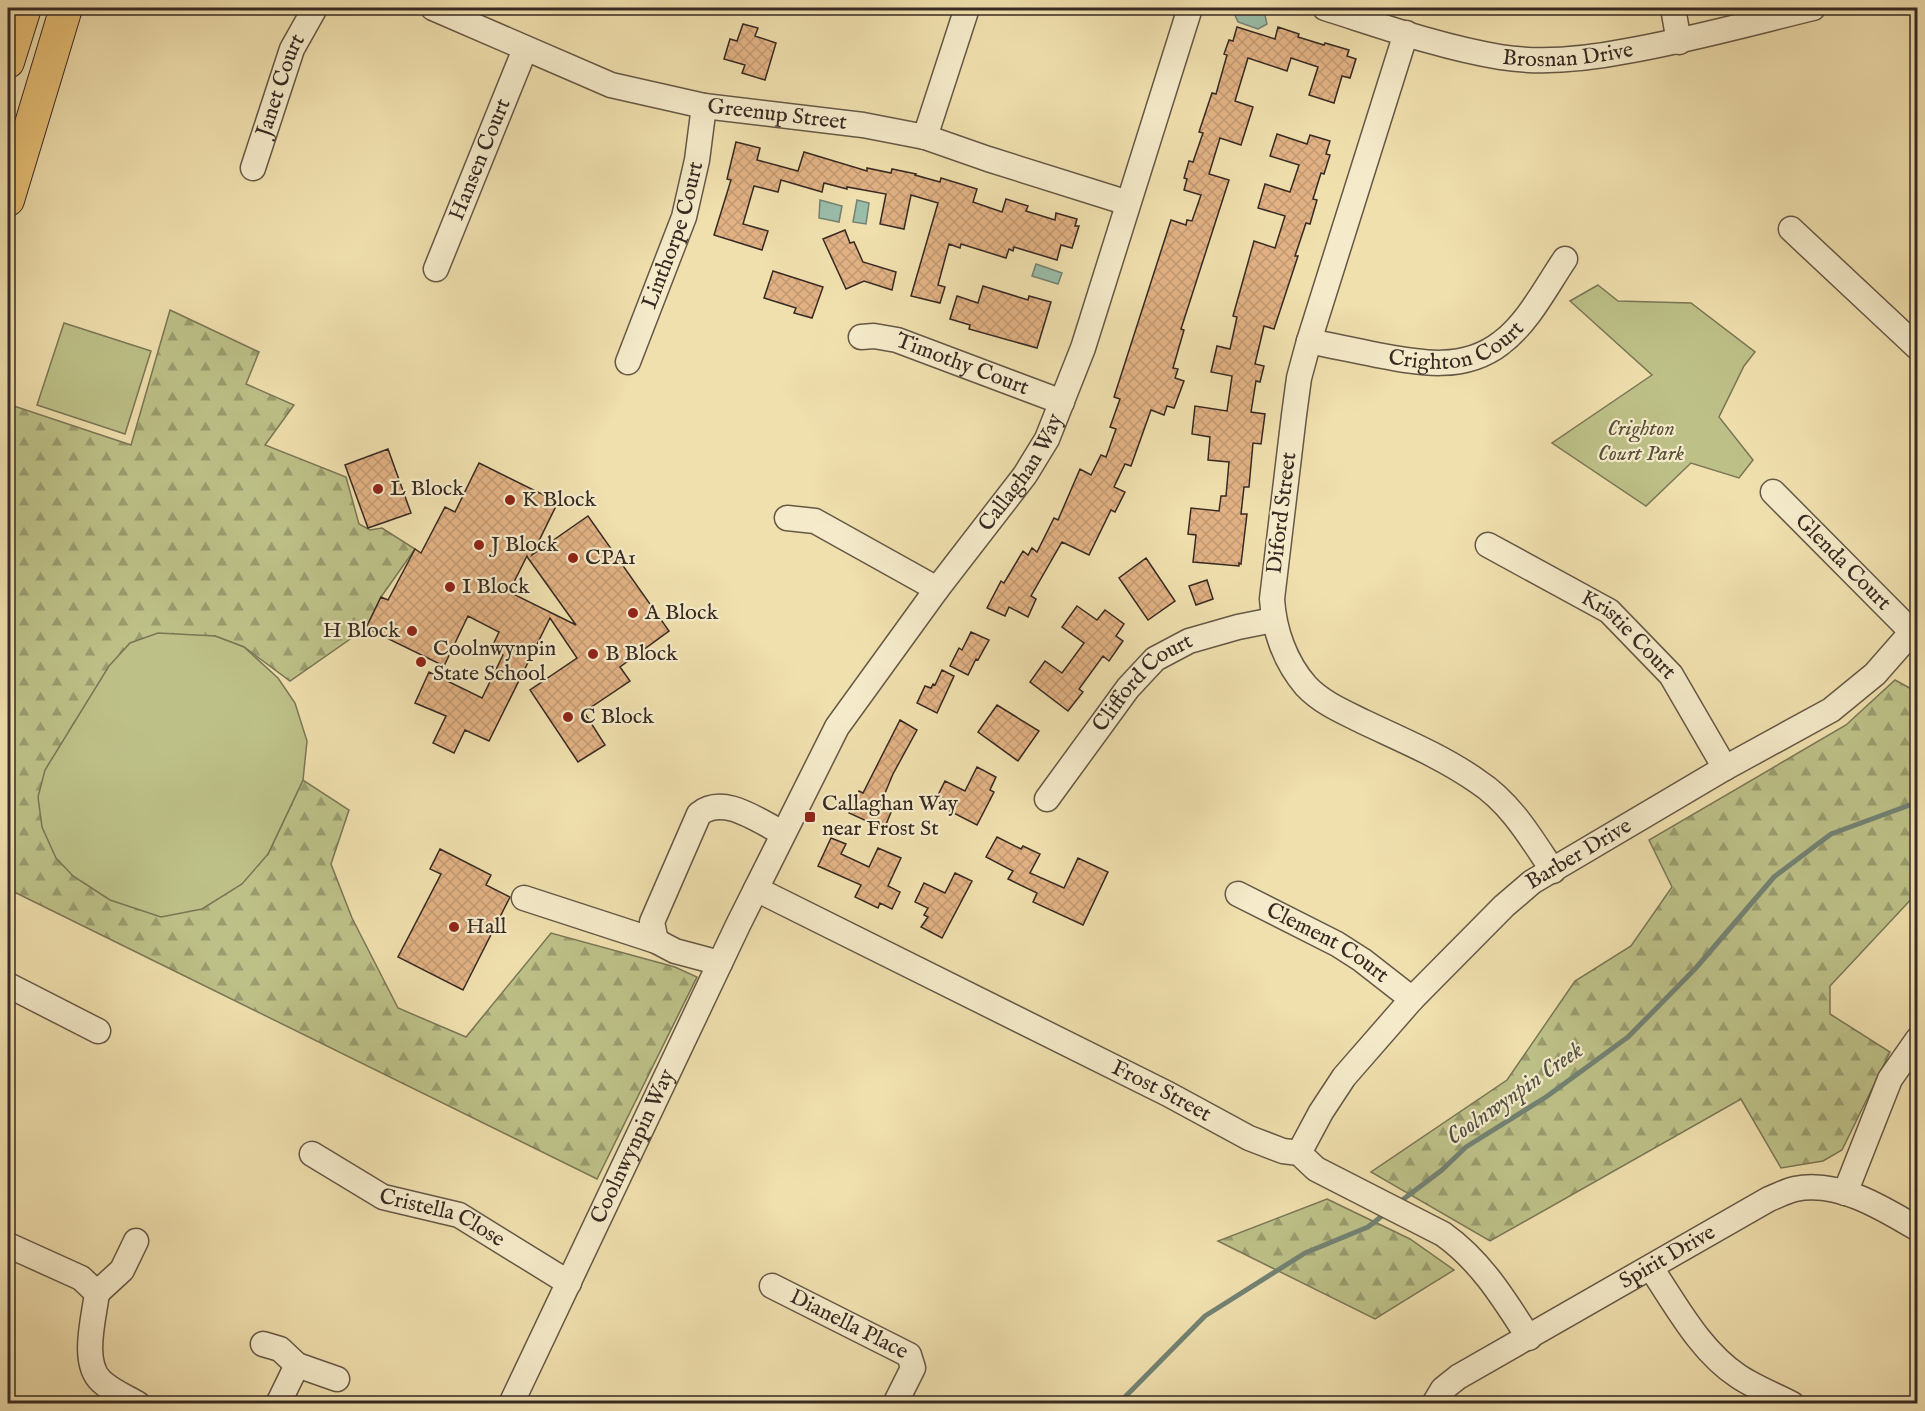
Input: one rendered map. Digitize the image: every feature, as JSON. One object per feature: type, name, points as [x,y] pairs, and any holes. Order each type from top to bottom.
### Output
[{"type":"main road","points":[[8,62],[25,8]]},
{"type":"main road","points":[[8,200],[66,8]]},
{"type":"street","name":"Janet Court","points":[[253,168],[292,49],[315,8]]},
{"type":"street","name":"Greenup Street","points":[[433,8],[611,85],[704,106],[863,125],[926,137],[1128,203]]},
{"type":"street","points":[[926,137],[967,8]]},
{"type":"street","name":"Callaghan Way","points":[[756,889],[837,727],[937,589],[1025,475],[1047,439],[1083,348],[1190,8]]},
{"type":"street","name":"Brosnan Drive","points":[[1325,8],[1406,33],[1502,57],[1545,60],[1586,58],[1679,42],[1814,8]]},
{"type":"street","points":[[1673,8],[1679,42]]},
{"type":"street","name":"Diford Street","points":[[1406,33],[1299,378],[1272,599],[1274,620],[1286,656],[1307,687],[1333,707],[1478,781],[1515,814],[1553,871]]},
{"type":"street","name":"Hansen Court","points":[[436,269],[525,49]]},
{"type":"street","name":"Linthorpe Court","points":[[628,362],[684,217],[697,160],[704,106]]},
{"type":"street","points":[[1791,229],[1917,348]]},
{"type":"street","name":"Crighton Court","points":[[1309,341],[1424,364],[1448,363],[1484,354],[1502,343],[1521,324],[1565,259]]},
{"type":"street","name":"Timothy Court","points":[[861,337],[874,336],[897,340],[1062,402]]},
{"type":"street","name":"Glenda Court","points":[[1773,492],[1915,628]]},
{"type":"street","points":[[787,518],[815,522],[937,589]]},
{"type":"street","name":"Kristie Court","points":[[1488,545],[1609,611],[1671,675],[1725,768]]},
{"type":"street","name":"Clifford Court","points":[[1047,799],[1128,687],[1155,659],[1190,641],[1238,627],[1274,620]]},
{"type":"street","name":"Barber Drive","points":[[1299,1153],[1321,1112],[1344,1077],[1412,999],[1504,906],[1532,882],[1725,768],[1831,710],[1875,674],[1915,628]]},
{"type":"street","points":[[656,941],[652,922],[699,814],[707,807],[729,807],[783,833]]},
{"type":"street","name":"Coolnwynpin Way","points":[[511,1404],[756,889]]},
{"type":"street","name":"Frost Street","points":[[756,889],[1158,1089],[1249,1138],[1283,1151],[1299,1153],[1316,1170],[1443,1234],[1456,1243],[1490,1277],[1529,1338]]},
{"type":"street","name":"Clement Court","points":[[1238,894],[1337,944],[1362,960],[1412,999]]},
{"type":"street","points":[[524,898],[656,941],[675,951],[720,963]]},
{"type":"street","points":[[8,985],[98,1031]]},
{"type":"street","points":[[1845,1193],[1890,1079],[1917,1039]]},
{"type":"street","name":"Cristella Close","points":[[312,1154],[383,1197],[459,1215],[569,1283]]},
{"type":"street","name":"Spirit Drive","points":[[1434,1404],[1443,1389],[1458,1377],[1769,1199],[1796,1189],[1826,1188],[1845,1193],[1893,1214],[1917,1229]]},
{"type":"street","points":[[136,1241],[122,1270],[98,1293],[89,1360],[94,1373],[102,1383],[138,1404]]},
{"type":"street","points":[[8,1245],[81,1278],[98,1293]]},
{"type":"street","points":[[1651,1268],[1693,1330],[1713,1354],[1738,1376],[1792,1404]]},
{"type":"street","name":"Dianella Place","points":[[772,1286],[909,1355],[913,1368],[895,1404]]},
{"type":"street","points":[[262,1344],[280,1349],[297,1365],[337,1379]]},
{"type":"street","points":[[278,1404],[297,1365]]},
{"type":"green space","name":"Crighton Court Park","points":[[1598,285],[1618,301],[1691,303],[1755,352],[1744,366],[1719,417],[1753,460],[1739,478],[1691,463],[1646,506],[1552,443],[1652,375],[1570,301]]},
{"type":"green space","points":[[170,310],[259,352],[246,384],[294,405],[265,445],[346,477],[359,524],[370,530],[382,528],[415,549],[381,597],[366,628],[290,681],[244,647],[215,636],[268,854],[303,780],[349,810],[331,864],[352,918],[398,1008],[466,1037],[551,933],[675,967],[697,977],[597,1179],[8,889],[8,404],[131,445]]},
{"type":"green space","points":[[64,323],[151,351],[125,434],[37,405]]},
{"type":"green space","points":[[158,633],[215,636],[244,647],[278,678],[295,703],[307,741],[303,780],[268,854],[242,884],[202,909],[161,917],[110,900],[73,876],[56,858],[42,827],[38,797],[45,770],[109,666],[130,643]]},
{"type":"green space","points":[[1895,680],[1917,692],[1917,893],[1830,986],[1830,1014],[1890,1052],[1842,1150],[1823,1161],[1781,1168],[1741,1099],[1490,1241],[1371,1172],[1507,1080],[1575,981],[1631,946],[1672,887],[1649,840],[1846,725]]},
{"type":"green space","points":[[1327,1199],[1410,1239],[1454,1270],[1375,1319],[1218,1241]]},
{"type":"shaded area","points":[[1242,8],[1265,15],[1267,24],[1258,29],[1238,22],[1234,13]]},
{"type":"shaded area","points":[[820,200],[842,206],[839,222],[819,218]]},
{"type":"shaded area","points":[[857,200],[869,203],[866,224],[853,222]]},
{"type":"shaded area","points":[[1036,264],[1062,273],[1058,284],[1032,276]]},
{"type":"building","points":[[743,24],[758,28],[755,36],[776,43],[765,80],[742,73],[745,65],[724,59],[730,39],[737,41]]},
{"type":"building","points":[[1237,27],[1275,39],[1278,27],[1299,34],[1298,37],[1349,50],[1347,56],[1356,59],[1350,78],[1342,76],[1334,103],[1309,95],[1318,67],[1291,58],[1287,71],[1248,58],[1235,101],[1253,107],[1241,145],[1220,138],[1209,174],[1229,180],[1181,329],[1184,330],[1173,368],[1178,369],[1175,378],[1184,381],[1174,408],[1167,406],[1164,415],[1151,410],[1131,466],[1125,464],[1114,487],[1125,492],[1115,512],[1111,510],[1089,555],[1062,542],[1031,596],[1036,599],[1028,617],[1009,607],[1005,616],[987,608],[1001,581],[1004,583],[1023,551],[1028,555],[1032,548],[1037,552],[1054,518],[1058,520],[1080,469],[1091,475],[1101,455],[1106,457],[1116,429],[1110,427],[1120,399],[1114,397],[1171,220],[1186,225],[1187,220],[1192,221],[1201,195],[1184,190],[1187,179],[1184,178],[1189,161],[1193,162],[1203,133],[1199,132],[1212,93],[1216,94],[1227,55],[1224,54],[1229,40],[1233,41]]},
{"type":"building","points":[[1277,134],[1307,144],[1310,135],[1330,141],[1326,154],[1330,155],[1324,174],[1321,173],[1313,199],[1317,200],[1310,224],[1306,223],[1295,256],[1298,256],[1274,329],[1264,326],[1255,364],[1264,366],[1260,382],[1256,381],[1251,412],[1265,414],[1261,444],[1253,443],[1249,487],[1244,487],[1241,514],[1247,514],[1241,564],[1239,563],[1239,566],[1193,562],[1196,535],[1188,534],[1191,508],[1219,511],[1221,496],[1226,496],[1229,462],[1208,460],[1210,437],[1192,434],[1195,406],[1227,411],[1232,376],[1211,372],[1217,346],[1230,349],[1237,317],[1233,316],[1254,241],[1275,248],[1285,216],[1258,208],[1265,184],[1290,192],[1299,165],[1270,156]]},
{"type":"building","points":[[736,142],[760,148],[757,160],[798,171],[804,152],[867,171],[867,168],[891,173],[892,169],[940,182],[941,178],[977,189],[973,202],[1002,212],[1006,199],[1028,206],[1026,211],[1055,220],[1056,213],[1077,219],[1075,226],[1079,226],[1072,248],[1061,245],[1057,260],[1014,247],[1013,251],[1009,249],[1006,258],[961,244],[960,248],[949,244],[938,285],[945,287],[940,303],[911,296],[938,203],[911,195],[904,229],[880,224],[886,194],[847,187],[847,189],[824,183],[822,192],[781,180],[778,192],[754,186],[743,224],[768,231],[762,250],[714,235],[731,180],[727,179]]},
{"type":"building","points":[[845,230],[850,243],[854,242],[863,262],[896,272],[892,290],[864,281],[846,289],[823,239]]},
{"type":"building","points":[[773,271],[823,287],[812,318],[794,313],[796,308],[764,298]]},
{"type":"building","points":[[983,286],[1028,300],[1029,296],[1051,302],[1037,348],[969,329],[970,325],[950,319],[957,296],[978,303]]},
{"type":"building","name":"L Block","points":[[388,449],[411,513],[368,528],[345,465]]},
{"type":"building","points":[[479,463],[558,502],[532,555],[588,516],[669,631],[620,667],[630,681],[584,712],[605,745],[578,762],[530,690],[577,658],[550,618],[489,741],[465,730],[454,753],[433,743],[446,716],[415,703],[429,672],[482,698],[503,655],[491,649],[499,632],[468,616],[444,666],[366,628],[381,597],[388,600],[415,549],[421,553],[445,507],[455,512]],"holes":[[[527,556],[576,625],[509,592]]]},
{"type":"building","points":[[1146,558],[1175,601],[1148,620],[1119,578]]},
{"type":"building","points":[[1207,580],[1213,599],[1196,605],[1189,586]]},
{"type":"building","points":[[1077,606],[1097,620],[1105,610],[1124,624],[1116,636],[1123,641],[1109,661],[1103,656],[1079,689],[1083,692],[1068,711],[1030,682],[1045,661],[1062,673],[1084,643],[1062,627]]},
{"type":"building","points":[[971,632],[989,640],[968,675],[950,666],[959,648],[962,650]]},
{"type":"building","points":[[942,670],[954,676],[937,713],[917,703],[925,686],[931,688],[933,684],[935,685]]},
{"type":"building","points":[[997,705],[1039,731],[1018,761],[978,732]]},
{"type":"building","points":[[900,720],[917,730],[893,774],[880,805],[892,810],[884,829],[849,813],[859,791],[863,793]]},
{"type":"building","points":[[977,767],[996,777],[990,790],[994,792],[977,825],[934,803],[945,781],[965,791]]},
{"type":"building","points":[[997,837],[1021,849],[1023,846],[1040,854],[1030,873],[1064,888],[1078,858],[1108,872],[1083,925],[1033,902],[1037,893],[1008,879],[1013,871],[986,857]]},
{"type":"building","points":[[831,838],[846,844],[841,854],[869,867],[878,848],[901,858],[888,886],[900,892],[892,909],[880,903],[878,908],[855,897],[861,885],[818,866]]},
{"type":"building","name":"Hall","points":[[440,849],[491,875],[486,885],[510,897],[463,990],[398,957],[441,874],[430,869]]},
{"type":"building","points":[[955,873],[972,881],[942,938],[921,927],[928,917],[924,915],[928,908],[915,902],[924,883],[945,893]]},
{"type":"waterway","name":"Coolnwynpin Creek","points":[[1397,1204],[1442,1170],[1466,1147],[1546,1097],[1628,1037],[1695,969],[1774,877],[1831,834],[1918,802]]},
{"type":"waterway","name":"Coolnwynpin Creek","points":[[1118,1404],[1205,1316],[1305,1253],[1368,1227],[1387,1212]]},
{"type":"place","name":"L Block","points":[[378,489]]},
{"type":"place","name":"K Block","points":[[510,500]]},
{"type":"place","name":"J Block","points":[[479,545]]},
{"type":"place","name":"CPA1","points":[[573,558]]},
{"type":"place","name":"I Block","points":[[450,587]]},
{"type":"place","name":"A Block","points":[[633,613]]},
{"type":"place","name":"H Block","points":[[412,631]]},
{"type":"place","name":"B Block","points":[[593,654]]},
{"type":"place","name":"Coolnwynpin State School","points":[[421,662]]},
{"type":"place","name":"C Block","points":[[568,717]]},
{"type":"place","name":"Callaghan Way near Frost St","points":[[810,817]]},
{"type":"place","name":"Hall","points":[[454,927]]}]
